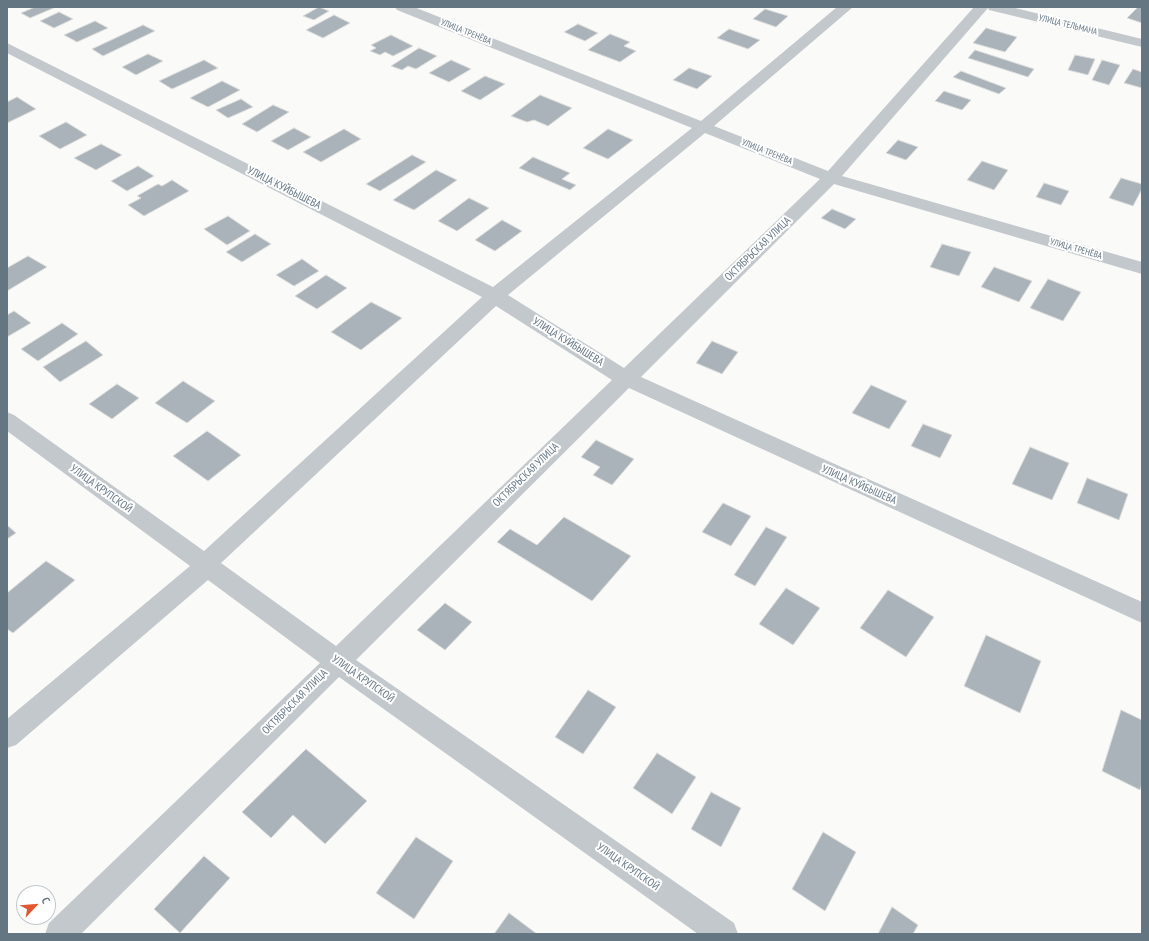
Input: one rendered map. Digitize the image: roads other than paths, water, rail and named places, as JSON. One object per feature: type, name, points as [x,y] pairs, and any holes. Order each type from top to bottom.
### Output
[{"type":"street","name":"УЛИЦА ТРЕНЁВА","points":[[402,7],[831,178],[1142,268]]},
{"type":"street","points":[[7,736],[206,565],[495,296],[703,127],[846,7]]},
{"type":"street","name":"ОКТЯБРЬСКАЯ УЛИЦА","points":[[60,934],[625,378],[831,178],[982,7]]},
{"type":"street","name":"УЛИЦА ТЕЛЬМАНА","points":[[994,7],[1142,43]]},
{"type":"street","name":"УЛИЦА КУЙБЫШЕВА","points":[[7,46],[495,296],[625,378],[1142,613]]},
{"type":"street","name":"УЛИЦА КРУПСКОЙ","points":[[7,420],[337,661],[723,934]]}]
